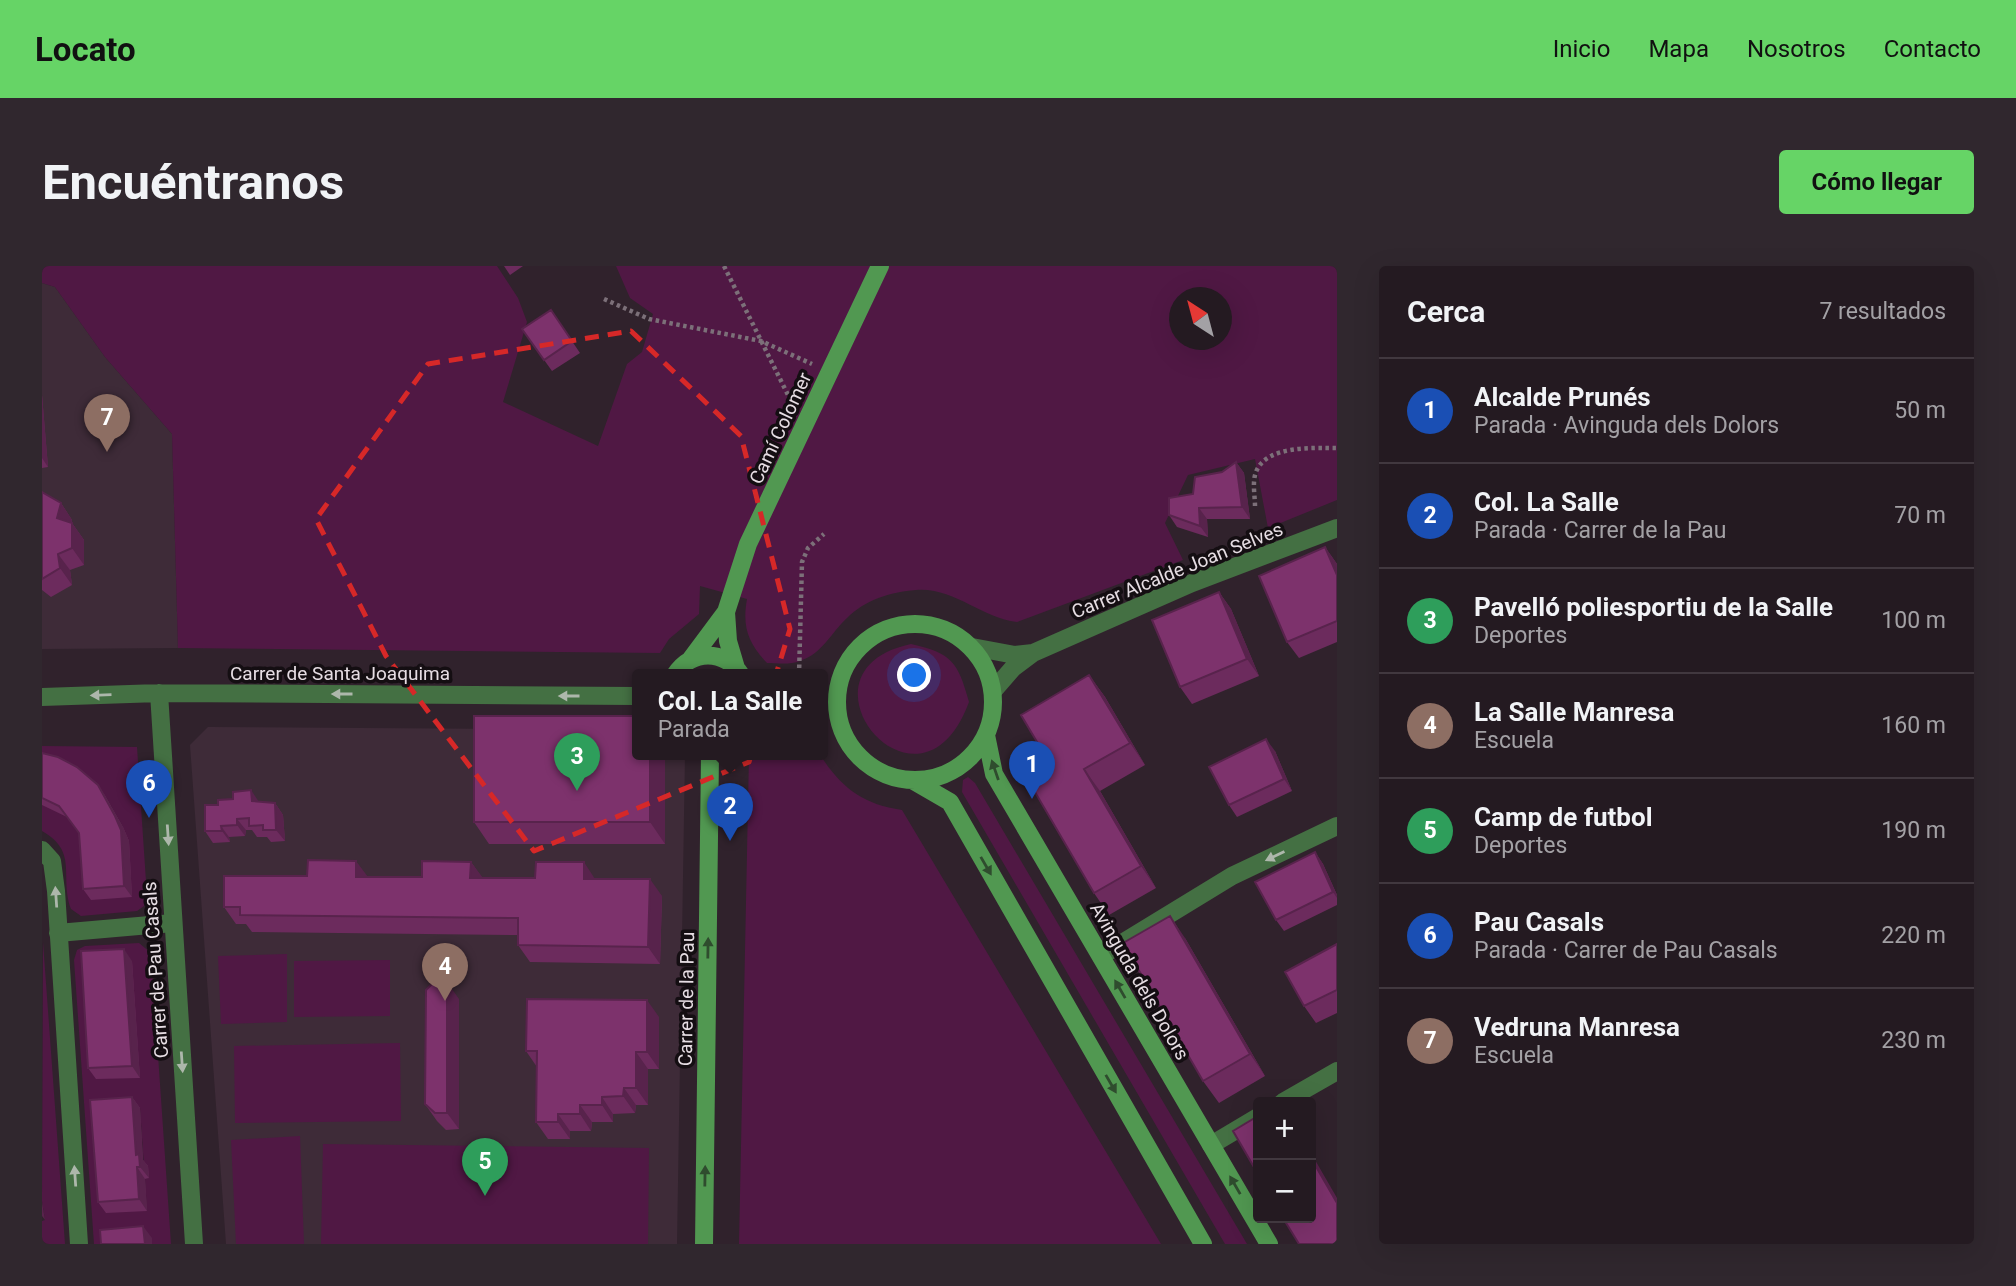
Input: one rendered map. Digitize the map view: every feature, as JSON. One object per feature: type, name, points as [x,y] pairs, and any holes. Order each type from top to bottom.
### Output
[{"type":"street","name":"Camí Colomer","points":[[681,669],[726,612],[748,544],[880,266]]},
{"type":"street","name":"Carrer Alcalde Joan Selves","points":[[993,691],[1013,668],[1033,653],[1192,583],[1337,528]]},
{"type":"street","name":"Camí Colomer","points":[[726,612],[728,641],[737,669]]},
{"type":"street","points":[[912,780],[932,778],[951,771],[968,760],[986,735],[992,718],[993,691],[984,663],[959,636],[934,626],[899,625],[883,630],[861,645],[842,675],[837,701],[841,727],[849,744],[868,764],[885,774],[912,780],[950,802],[1203,1244]]},
{"type":"street","name":"Carrer Alcalde Joan Selves","points":[[972,647],[1015,655],[1033,653]]},
{"type":"street","points":[[691,659],[702,655],[718,656],[734,669]]},
{"type":"street","points":[[828,682],[842,675]]},
{"type":"street","name":"Carrer de Santa Joaquima","points":[[42,697],[159,693],[632,696]]},
{"type":"street","name":"Carrer de Pau Casals","points":[[159,693],[194,1244]]},
{"type":"street","points":[[828,722],[841,727]]},
{"type":"street","name":"Avinguda dels Dolors","points":[[986,735],[994,774],[1269,1244]]},
{"type":"street","name":"Carrer de la Pau","points":[[704,1244],[709,760]]},
{"type":"street","points":[[1101,956],[1232,876],[1337,826]]},
{"type":"street","points":[[42,850],[52,862],[79,1244]]},
{"type":"street","points":[[58,933],[173,923]]},
{"type":"street","points":[[1292,1097],[1337,1071]]},
{"type":"street","points":[[1211,1145],[1253,1120]]},
{"type":"path","points":[[724,266],[804,427]]},
{"type":"path","points":[[604,299],[649,319],[761,341],[830,372]]},
{"type":"path","points":[[1255,506],[1255,473],[1263,462],[1276,453],[1337,448]]},
{"type":"path","points":[[799,669],[802,562],[808,548],[824,534]]},
{"type":"highlighted area","points":[[631,331],[741,436],[790,629],[749,762],[534,851],[386,656],[316,519],[428,364]]},
{"type":"shaded area","points":[[42,266],[497,266],[518,298],[527,322],[503,402],[598,446],[627,364],[642,352],[653,314],[630,298],[616,266],[1337,266],[1337,500],[1268,528],[1255,459],[1188,475],[1165,523],[1183,560],[1017,622],[991,615],[943,593],[930,590],[887,595],[854,612],[815,653],[792,663],[767,663],[755,648],[746,626],[747,599],[700,586],[699,614],[669,639],[660,653],[178,648],[172,434],[105,357],[55,287],[42,283]]},
{"type":"shaded area","points":[[42,283],[55,287],[105,357],[172,434],[178,648],[42,649]]},
{"type":"shaded area","points":[[911,644],[936,651],[951,661],[961,677],[969,702],[947,739],[921,753],[895,750],[874,733],[860,710],[859,683],[875,660]]},
{"type":"shaded area","points":[[208,727],[632,730],[632,760],[685,760],[677,1244],[226,1244],[190,745]]},
{"type":"shaded area","points":[[42,746],[137,747],[147,896],[144,906],[137,911],[81,916],[71,909],[64,856],[53,839],[42,831],[42,804],[62,813],[75,825],[123,827],[106,797],[42,762]]},
{"type":"shaded area","points":[[749,760],[824,760],[836,777],[854,793],[875,804],[902,810],[1161,1244],[739,1244]]},
{"type":"shaded area","points":[[968,777],[975,783],[1247,1244],[1225,1244],[962,792],[963,780]]},
{"type":"shaded area","points":[[43,942],[65,1244],[42,1244],[42,1221],[45,1220],[42,1201]]},
{"type":"shaded area","points":[[139,943],[151,953],[171,1244],[94,1244],[74,960],[77,950],[85,946]],"holes":[[[140,1108],[144,1167],[148,1178],[145,1179],[147,1211],[99,1111]]]},
{"type":"shaded area","points":[[287,954],[287,1022],[221,1024],[218,956]]},
{"type":"shaded area","points":[[390,960],[390,1016],[294,1017],[294,961]]},
{"type":"shaded area","points":[[400,1043],[401,1121],[235,1123],[234,1046]]},
{"type":"shaded area","points":[[300,1136],[304,1244],[236,1244],[231,1140]]},
{"type":"shaded area","points":[[323,1144],[649,1148],[648,1244],[321,1244]]},
{"type":"building","points":[[551,310],[572,341],[544,360],[522,329]]},
{"type":"building","points":[[1236,462],[1242,507],[1199,508],[1200,526],[1169,515],[1169,498],[1193,494],[1195,477],[1222,472]]},
{"type":"building","points":[[42,492],[61,503],[57,518],[72,523],[72,548],[58,554],[60,568],[42,579]]},
{"type":"building","points":[[1325,547],[1337,575],[1337,621],[1287,642],[1259,576]]},
{"type":"building","points":[[1219,592],[1247,659],[1180,687],[1152,620]]},
{"type":"building","points":[[1089,675],[1130,743],[1084,769],[1141,866],[1094,893],[1025,775],[1049,762],[1021,715]]},
{"type":"building","points":[[474,716],[632,716],[632,760],[650,760],[650,822],[474,822]]},
{"type":"building","points":[[1266,739],[1284,779],[1229,805],[1209,767]]},
{"type":"building","points":[[42,753],[58,757],[77,767],[98,785],[121,830],[124,886],[83,889],[79,833],[59,806],[42,798]]},
{"type":"building","points":[[251,790],[252,801],[275,803],[276,830],[263,830],[263,825],[249,826],[249,818],[237,819],[237,825],[221,826],[222,831],[205,831],[205,805],[218,805],[218,800],[233,799],[233,792]]},
{"type":"building","points":[[1315,852],[1333,892],[1276,920],[1255,882]]},
{"type":"building","points":[[308,860],[356,861],[356,877],[422,877],[422,861],[471,862],[470,878],[535,878],[536,862],[584,862],[584,879],[650,879],[648,947],[518,945],[518,918],[240,915],[240,907],[224,907],[224,876],[307,876]]},
{"type":"building","points":[[1170,916],[1250,1054],[1203,1081],[1123,943]]},
{"type":"building","points":[[1337,944],[1337,990],[1304,1006],[1285,972]]},
{"type":"building","points":[[124,949],[132,1066],[88,1068],[81,951]]},
{"type":"building","points":[[437,979],[447,982],[447,1113],[435,1113],[425,1104],[426,990]]},
{"type":"building","points":[[527,999],[647,1000],[647,1052],[636,1052],[636,1088],[624,1088],[623,1096],[602,1097],[602,1105],[580,1105],[580,1114],[558,1114],[558,1122],[536,1122],[537,1051],[526,1051]]},
{"type":"building","points":[[132,1097],[136,1155],[139,1154],[140,1167],[137,1167],[139,1199],[98,1202],[90,1100]]},
{"type":"building","points":[[1253,1119],[1253,1165],[1233,1131]]},
{"type":"building","points":[[1316,1167],[1337,1203],[1337,1244],[1299,1244],[1286,1223],[1316,1223]]},
{"type":"building","points":[[143,1226],[145,1244],[101,1244],[100,1230]]},
{"type":"place","name":"Vedruna Manresa","points":[[107,452]]},
{"type":"place","name":"Pavelló poliesportiu de la Salle","points":[[577,791]]},
{"type":"place","name":"Alcalde Prunés","points":[[1032,799]]},
{"type":"place","name":"Pau Casals","points":[[149,818]]},
{"type":"place","name":"Col. La Salle","points":[[730,841]]},
{"type":"place","name":"La Salle Manresa","points":[[445,1001]]},
{"type":"place","name":"Camp de futbol","points":[[485,1196]]}]
